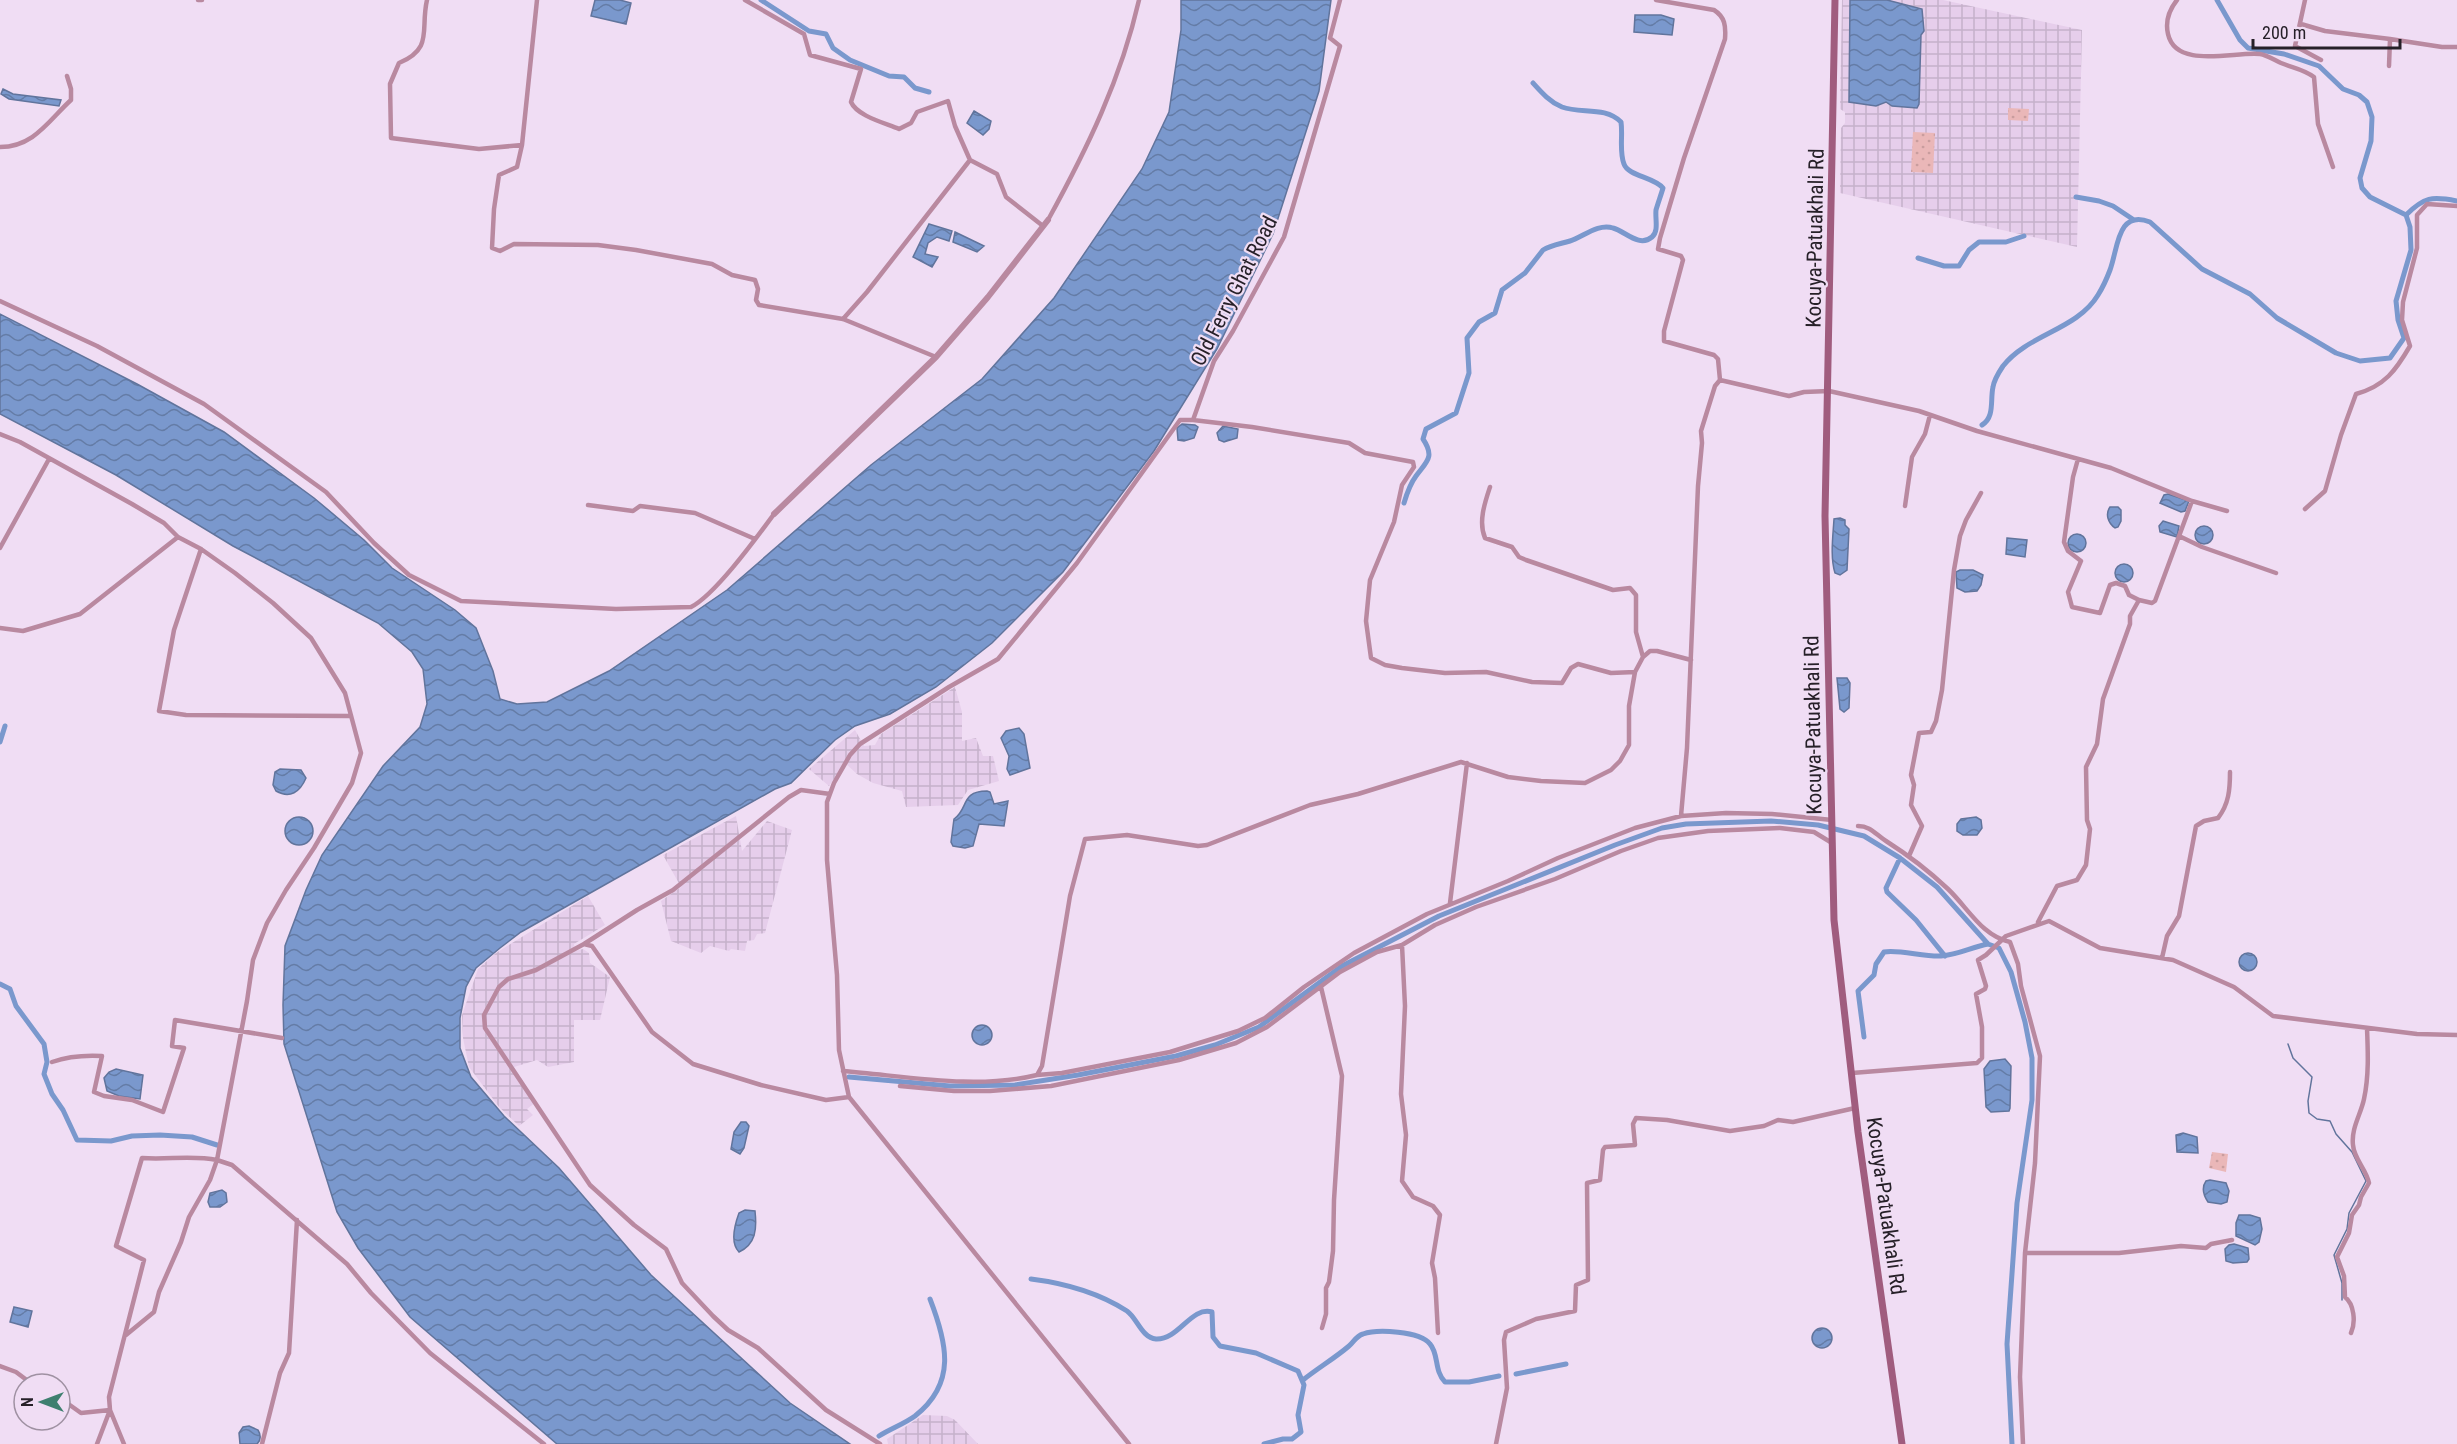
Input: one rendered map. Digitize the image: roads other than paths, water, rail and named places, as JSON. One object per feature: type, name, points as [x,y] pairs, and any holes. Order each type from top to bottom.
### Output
[{"type":"main road","name":"Kocuya-Patuakhali Rd","points":[[1835,0],[1825,516],[1833,920],[1855,1108],[1902,1444]]},
{"type":"street","points":[[427,0],[424,22],[425,39],[413,57],[399,63],[390,84],[391,138],[479,149],[522,145]]},
{"type":"street","points":[[537,0],[522,145],[517,167],[499,175],[492,248],[500,251],[514,244],[598,246],[663,254],[712,264],[732,275],[755,280],[758,289],[756,300],[759,305],[843,319],[936,357]]},
{"type":"street","points":[[745,0],[804,34],[810,55],[861,69],[851,102],[856,109],[868,115],[899,129],[911,123],[918,112],[948,101],[955,126],[970,160],[997,174],[1006,196],[1043,226]]},
{"type":"street","points":[[0,301],[97,346],[212,409],[326,492],[374,543],[409,575],[461,601],[616,609],[691,607],[699,603],[774,514],[936,357],[988,297],[1048,220],[1101,117],[1130,37],[1139,0]]},
{"type":"street","name":"Old Ferry Ghat Road","points":[[1193,420],[1214,361],[1284,237],[1340,46],[1330,38],[1340,0]]},
{"type":"street","points":[[1656,0],[1714,10],[1722,15],[1726,28],[1718,59],[1680,169],[1660,238],[1659,249],[1681,256],[1683,260],[1664,331],[1664,341],[1714,355],[1718,358],[1720,380],[1715,386],[1701,431],[1687,748],[1681,816]]},
{"type":"street","points":[[2177,0],[2168,15],[2167,27],[2170,40],[2179,50],[2195,56],[2258,54],[2302,69],[2314,77],[2318,124],[2333,167]]},
{"type":"street","points":[[2305,0],[2295,46],[2321,60]]},
{"type":"street","points":[[2301,24],[2325,31],[2442,47],[2457,47]]},
{"type":"street","points":[[2389,66],[2390,39]]},
{"type":"street","points":[[0,147],[23,142],[44,129],[55,114],[71,100],[71,89],[67,76]]},
{"type":"street","points":[[843,319],[867,292],[970,160]]},
{"type":"street","points":[[2305,509],[2325,491],[2356,394],[2369,390],[2394,373],[2410,346],[2402,320],[2403,302],[2417,248],[2417,215],[2427,204],[2457,206]]},
{"type":"street","points":[[1720,380],[1789,396],[1804,392],[1829,391],[1930,415],[2141,479],[2192,501],[2227,511]]},
{"type":"street","points":[[1905,506],[1912,458],[1925,434],[1930,415]]},
{"type":"street","points":[[1129,1444],[849,1097],[839,1050],[837,975],[827,860],[826,817],[830,794],[850,755],[860,744],[949,687],[998,659],[1077,563],[1180,420],[1272,430],[1349,443],[1365,453],[1413,462],[1414,467],[1402,485],[1394,522],[1370,580],[1366,621],[1368,646],[1374,661],[1402,668],[1445,673],[1486,672],[1500,677],[1544,683],[1562,683],[1571,668],[1578,664],[1611,673],[1635,672]]},
{"type":"street","points":[[0,434],[21,442],[164,523],[178,537],[201,549],[273,603],[311,638],[345,693],[361,753],[352,783],[286,890],[262,934],[253,960],[217,1160],[210,1180],[189,1217],[181,1242],[159,1292],[154,1312],[126,1335]]},
{"type":"street","points":[[0,548],[49,459]]},
{"type":"street","points":[[2078,459],[2073,477],[2064,542],[2068,551],[2081,561],[2068,592],[2072,607],[2100,613],[2110,585],[2116,583],[2125,586],[2129,595],[2139,600],[2152,603],[2155,601],[2192,501]]},
{"type":"street","points":[[1490,487],[1482,523],[1485,538],[1512,547],[1519,557],[1569,577],[1613,590],[1630,588],[1634,591],[1637,602],[1636,632],[1643,657]]},
{"type":"street","points":[[1909,856],[1922,826],[1911,806],[1914,786],[1911,775],[1917,739],[1919,733],[1931,732],[1936,721],[1960,536],[1981,493]]},
{"type":"street","points":[[588,506],[633,511],[640,506],[695,513],[755,539]]},
{"type":"street","points":[[2179,536],[2202,547],[2276,573]]},
{"type":"street","points":[[0,628],[23,631],[80,614],[178,537]]},
{"type":"street","points":[[201,549],[174,630],[159,711],[186,715],[351,716]]},
{"type":"street","points":[[2037,922],[2057,886],[2077,880],[2086,865],[2090,829],[2087,820],[2086,767],[2088,758],[2097,744],[2106,690],[2130,624],[2130,616],[2139,600]]},
{"type":"street","points":[[1037,1075],[1042,1066],[1068,907],[1084,838],[1127,835],[1198,846],[1206,845],[1310,806],[1369,791],[1461,762],[1508,777],[1585,783],[1611,770],[1620,761],[1629,745],[1629,706],[1635,672],[1643,657],[1650,651],[1657,651],[1691,660]]},
{"type":"street","points":[[1450,903],[1467,763]]},
{"type":"street","points":[[2162,958],[2167,936],[2179,916],[2196,826],[2204,821],[2218,818],[2223,812],[2229,797],[2230,772]]},
{"type":"street","points":[[830,794],[801,790],[789,797],[673,890],[536,970],[508,979],[499,987],[482,1022],[590,1185],[634,1225],[666,1249],[682,1283],[713,1316],[728,1330],[758,1348],[826,1410],[880,1444]]},
{"type":"street","points":[[843,1071],[975,1081],[998,1080],[1062,1073],[1170,1052],[1238,1031],[1265,1018],[1304,987],[1359,950],[1450,903],[1618,834],[1681,816],[1742,813],[1832,822]]},
{"type":"street","points":[[1858,826],[1872,829],[1909,856],[1949,890],[1998,942],[2010,942],[2015,953],[2040,1056],[2036,1163],[2025,1253],[2020,1377],[2023,1444]]},
{"type":"street","points":[[900,1086],[954,1091],[1012,1090],[1095,1078],[1179,1060],[1251,1037],[1354,964],[1382,950],[1402,945],[1435,925],[1476,907],[1555,879],[1620,851],[1658,838],[1708,831],[1780,828],[1814,832],[1832,841]]},
{"type":"street","points":[[1852,1073],[1980,1061],[1982,1058],[1982,1026],[1976,994],[1986,986],[1978,960],[1998,942],[2049,921],[2100,948],[2162,958],[2234,987],[2273,1016],[2426,1035],[2457,1035]]},
{"type":"street","points":[[584,944],[592,946],[652,1032],[693,1064],[761,1085],[826,1100],[849,1097]]},
{"type":"street","points":[[1402,945],[1405,1006],[1401,1094],[1406,1135],[1402,1181],[1413,1197],[1433,1206],[1440,1215],[1432,1263],[1438,1333]]},
{"type":"street","points":[[1321,987],[1342,1076],[1333,1251],[1331,1273],[1326,1287],[1326,1314],[1322,1328]]},
{"type":"street","points":[[52,1062],[66,1057],[102,1056],[94,1092],[104,1096],[132,1100],[163,1112],[184,1048],[172,1046],[176,1020],[282,1038]]},
{"type":"street","points":[[2351,1333],[2354,1318],[2349,1300],[2345,1297],[2344,1276],[2337,1257],[2349,1233],[2352,1215],[2369,1183],[2355,1156],[2353,1144],[2354,1128],[2366,1085],[2367,1028]]},
{"type":"street","points":[[1496,1444],[1507,1388],[1504,1340],[1506,1332],[1536,1319],[1575,1311],[1576,1285],[1585,1283],[1588,1279],[1587,1183],[1600,1180],[1605,1148],[1635,1145],[1633,1124],[1636,1118],[1667,1120],[1730,1131],[1764,1126],[1778,1120],[1792,1122],[1855,1108]]},
{"type":"street","points":[[124,1444],[110,1410],[109,1397],[144,1260],[116,1246],[142,1158],[167,1160],[199,1156],[232,1165],[347,1264],[370,1293],[430,1353],[544,1444]]},
{"type":"street","points":[[262,1444],[280,1373],[289,1353],[297,1220]]},
{"type":"street","points":[[2025,1253],[2109,1253],[2181,1246],[2206,1248],[2211,1244],[2232,1240]]},
{"type":"street","points":[[0,1366],[16,1372]]},
{"type":"street","points":[[72,1407],[81,1413],[110,1410]]},
{"type":"street","points":[[97,1444],[110,1410]]},
{"type":"water","points":[[595,0],[620,0],[631,3],[626,24],[591,16]]},
{"type":"water","points":[[1181,0],[1331,0],[1319,91],[1273,234],[1217,349],[1154,451],[1063,572],[992,643],[936,687],[890,714],[855,726],[835,740],[791,783],[775,789],[521,932],[476,968],[466,987],[460,1018],[460,1048],[471,1077],[504,1116],[559,1168],[651,1275],[790,1403],[850,1444],[557,1444],[410,1317],[358,1248],[337,1212],[284,1044],[285,946],[322,855],[383,766],[420,727],[427,704],[423,669],[412,652],[378,623],[233,546],[116,475],[0,414],[0,314],[137,384],[224,432],[314,498],[364,540],[392,568],[455,610],[476,628],[493,671],[500,699],[517,704],[547,702],[609,671],[727,590],[871,465],[982,379],[1054,298],[1142,169],[1169,112],[1181,30]]},
{"type":"water","points":[[1850,0],[1887,0],[1922,9],[1924,31],[1921,35],[1917,108],[1892,106],[1886,102],[1876,106],[1849,102]]},
{"type":"water","points":[[1635,15],[1661,15],[1674,19],[1672,35],[1634,32]]},
{"type":"water","points":[[3,89],[13,94],[61,100],[59,106],[9,99],[1,94]]},
{"type":"water","points":[[974,111],[991,121],[989,129],[983,135],[967,123]]},
{"type":"water","points":[[929,224],[952,231],[949,241],[937,237],[928,243],[925,254],[938,257],[932,267],[913,257]]},
{"type":"water","points":[[955,232],[984,246],[977,252],[953,242]]},
{"type":"water","points":[[1182,424],[1198,427],[1194,438],[1178,440],[1177,428]]},
{"type":"water","points":[[1223,426],[1238,429],[1237,438],[1224,442],[1219,440],[1217,433]]},
{"type":"water","points":[[2168,494],[2189,501],[2185,511],[2181,512],[2160,503],[2164,495]]},
{"type":"water","points":[[2110,507],[2118,507],[2121,510],[2121,521],[2115,528],[2108,518]]},
{"type":"water","points":[[1834,519],[1845,520],[1845,525],[1849,529],[1847,570],[1840,575],[1835,573],[1832,553]]},
{"type":"water","points":[[2163,521],[2179,526],[2177,537],[2160,532],[2159,526]]},
{"type":"water","points":[[2204,526],[2210,529],[2213,535],[2210,541],[2204,544],[2198,541],[2195,535],[2198,529]]},
{"type":"water","points":[[2077,534],[2083,537],[2086,543],[2083,549],[2077,552],[2071,549],[2068,543],[2071,537]]},
{"type":"water","points":[[2007,538],[2027,540],[2025,557],[2006,554]]},
{"type":"water","points":[[2124,564],[2130,567],[2133,573],[2130,579],[2124,582],[2118,579],[2115,573],[2118,567]]},
{"type":"water","points":[[1973,570],[1983,575],[1977,591],[1965,592],[1957,588],[1956,572]]},
{"type":"water","points":[[1837,678],[1847,678],[1850,683],[1849,708],[1844,712],[1840,709]]},
{"type":"water","points":[[1019,728],[1024,734],[1030,768],[1010,775],[1007,769],[1009,756],[1001,738],[1006,731]]},
{"type":"water","points":[[280,769],[301,770],[306,778],[294,793],[286,794],[276,791],[273,785],[275,772]]},
{"type":"water","points":[[978,792],[990,792],[994,804],[1008,801],[1004,826],[979,824],[973,846],[965,848],[953,846],[951,842],[954,819],[959,815],[969,797]]},
{"type":"water","points":[[299,817],[309,821],[313,831],[309,841],[299,845],[289,841],[285,831],[289,821]]},
{"type":"water","points":[[1976,817],[1981,820],[1982,828],[1977,835],[1963,835],[1957,831],[1957,824],[1961,819]]},
{"type":"water","points":[[2248,953],[2254,956],[2257,962],[2254,968],[2248,971],[2242,968],[2239,962],[2242,956]]},
{"type":"water","points":[[982,1025],[989,1028],[992,1035],[989,1042],[982,1045],[975,1042],[972,1035],[975,1028]]},
{"type":"water","points":[[2005,1059],[2011,1066],[2010,1108],[2009,1111],[1991,1112],[1986,1107],[1984,1069],[1990,1061]]},
{"type":"water","points":[[116,1069],[143,1075],[140,1099],[119,1096],[107,1091],[104,1078]]},
{"type":"water","points":[[741,1122],[746,1122],[749,1126],[744,1148],[740,1154],[731,1149],[734,1132]]},
{"type":"water","points":[[2183,1133],[2197,1137],[2198,1153],[2177,1152],[2176,1135]]},
{"type":"water","points":[[2206,1181],[2226,1183],[2229,1191],[2227,1202],[2221,1204],[2208,1202],[2203,1189]]},
{"type":"water","points":[[222,1190],[226,1193],[227,1202],[220,1207],[210,1207],[208,1202],[210,1193]]},
{"type":"water","points":[[745,1210],[755,1211],[756,1224],[749,1245],[739,1252],[734,1239],[735,1228],[739,1213]]},
{"type":"water","points":[[2239,1215],[2260,1218],[2262,1229],[2259,1242],[2255,1245],[2236,1236],[2236,1223]]},
{"type":"water","points":[[2234,1244],[2248,1248],[2247,1262],[2226,1261],[2225,1249]]},
{"type":"water","points":[[14,1307],[32,1311],[28,1327],[10,1322]]},
{"type":"water","points":[[1822,1328],[1829,1331],[1832,1338],[1829,1345],[1822,1348],[1815,1345],[1812,1338],[1815,1331]]},
{"type":"water","points":[[249,1426],[258,1430],[259,1441],[257,1444],[240,1444],[239,1433],[243,1427]]},
{"type":"waterway","points":[[761,0],[809,31],[826,34],[833,48],[850,60],[889,76],[904,77],[915,88],[929,92]]},
{"type":"waterway","points":[[1982,425],[1989,418],[1994,384],[2003,366],[2025,346],[2065,324],[2089,307],[2098,295],[2110,270],[2121,233],[2131,221],[2139,219],[2150,222],[2202,269],[2250,294],[2277,318],[2336,353],[2360,361],[2390,358],[2404,338],[2398,320],[2396,301],[2411,250],[2410,227],[2406,215],[2370,197],[2362,188],[2360,178],[2371,141],[2372,117],[2367,102],[2359,95],[2343,89],[2319,66],[2284,54],[2248,48],[2240,40],[2217,0]]},
{"type":"waterway","points":[[1404,503],[1412,482],[1428,459],[1429,450],[1423,439],[1426,429],[1456,413],[1469,373],[1467,338],[1479,322],[1495,313],[1502,290],[1525,273],[1543,250],[1596,229],[1613,228],[1642,241],[1652,237],[1655,232],[1656,210],[1663,188],[1654,181],[1626,168],[1622,154],[1621,122],[1608,114],[1562,107],[1550,100],[1533,83]]},
{"type":"waterway","points":[[2076,197],[2113,206],[2134,220]]},
{"type":"waterway","points":[[2406,215],[2429,199],[2457,201]]},
{"type":"waterway","points":[[1918,258],[1944,266],[1959,266],[1969,250],[1979,242],[2006,242],[2024,236]]},
{"type":"waterway","points":[[0,742],[5,726]]},
{"type":"waterway","points":[[849,1077],[950,1086],[1015,1085],[1176,1056],[1215,1045],[1259,1027],[1342,966],[1439,916],[1662,828],[1686,824],[1771,821],[1818,825],[1864,836],[1900,858],[1937,887],[1988,944],[1999,948],[2011,972],[2025,1022],[2032,1058],[2032,1100],[2017,1203],[2007,1344],[2012,1444]]},
{"type":"waterway","points":[[1900,858],[1886,888],[1887,892],[1916,920],[1945,956]]},
{"type":"waterway","points":[[1864,1037],[1858,991],[1874,975],[1876,964],[1884,952],[1941,956],[1988,944]]},
{"type":"waterway","points":[[0,984],[10,989],[16,1006],[44,1044],[47,1062],[44,1074],[77,1140],[111,1141],[132,1136],[160,1135],[192,1137],[217,1145]]},
{"type":"waterway","points":[[2288,1044],[2293,1058],[2312,1077],[2308,1101],[2309,1113],[2317,1119],[2330,1121],[2336,1134],[2352,1152],[2366,1181],[2349,1213],[2347,1229],[2334,1255],[2342,1283],[2342,1300]]},
{"type":"waterway","points":[[1031,1279],[1068,1286],[1105,1299],[1131,1314],[1143,1332],[1156,1339],[1172,1334],[1198,1314],[1205,1311],[1212,1312],[1213,1337],[1220,1346],[1256,1353],[1298,1371],[1304,1385],[1298,1415],[1301,1432],[1292,1439],[1264,1444]]},
{"type":"waterway","points":[[879,1436],[915,1416],[928,1403],[943,1376],[944,1347],[930,1299]]},
{"type":"waterway","points":[[1303,1380],[1359,1336],[1369,1332],[1398,1332],[1425,1340],[1433,1348],[1439,1373],[1445,1382],[1469,1382],[1499,1376]]},
{"type":"waterway","points":[[1516,1374],[1566,1364]]}]
